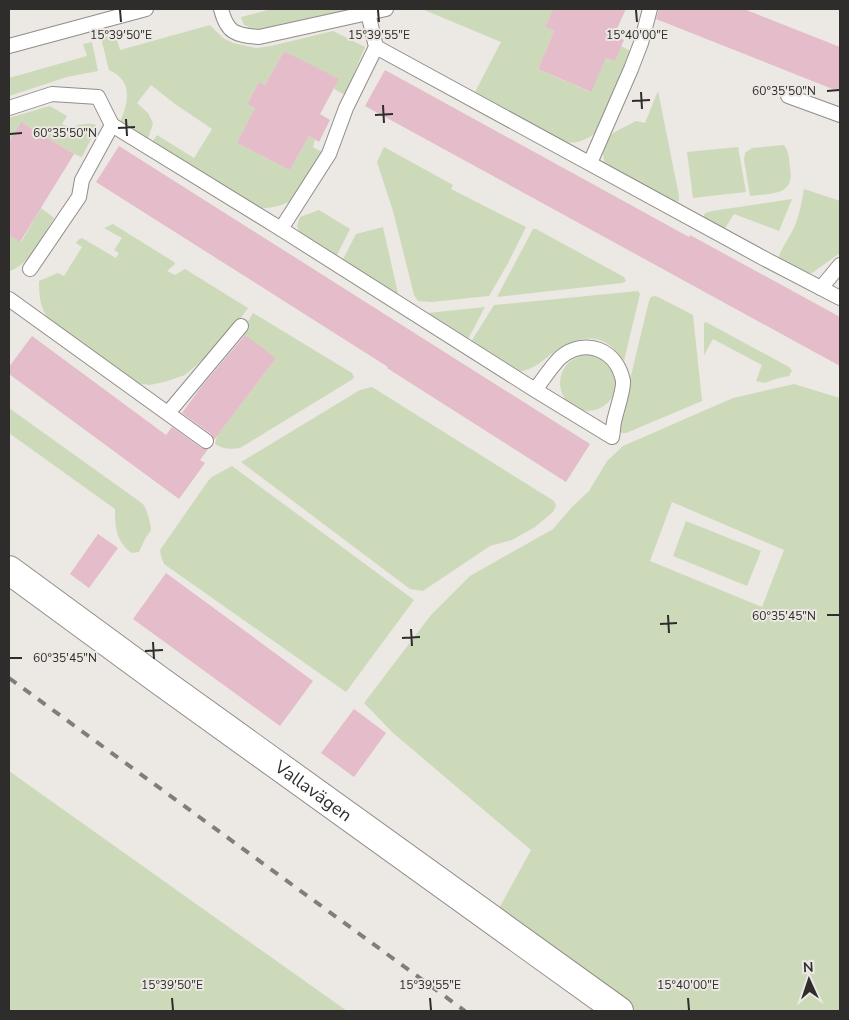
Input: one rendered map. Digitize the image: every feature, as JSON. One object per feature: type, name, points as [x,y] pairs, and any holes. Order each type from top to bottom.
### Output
[{"type":"street","name":"Vallavägen","points":[[9,570],[619,1011]]},
{"type":"lane","points":[[9,46],[146,9]]},
{"type":"lane","points":[[221,9],[224,21],[231,31],[259,37],[386,9]]},
{"type":"lane","points":[[590,163],[631,70],[650,9]]},
{"type":"lane","points":[[281,229],[328,154],[346,108],[376,46],[368,13]]},
{"type":"lane","points":[[376,46],[840,298]]},
{"type":"lane","points":[[9,108],[52,94],[98,97],[112,125],[281,229],[535,390],[612,437],[623,383],[619,367],[608,354],[592,348],[570,351],[560,358],[535,390]]},
{"type":"lane","points":[[788,96],[840,115]]},
{"type":"lane","points":[[30,269],[79,197],[82,180],[112,125]]},
{"type":"lane","points":[[821,288],[840,265]]},
{"type":"lane","points":[[9,299],[206,441]]},
{"type":"lane","points":[[168,413],[241,326]]},
{"type":"green space","points":[[272,9],[349,9],[325,17],[258,30],[244,25],[241,17]]},
{"type":"green space","points":[[422,9],[553,9],[545,27],[554,31],[538,69],[590,92],[606,58],[615,61],[621,46],[630,51],[596,133],[580,141],[572,143],[562,142],[475,92],[501,42]]},
{"type":"green space","points":[[210,25],[223,38],[233,43],[256,48],[333,31],[365,47],[345,95],[334,89],[338,79],[284,51],[265,85],[259,82],[247,104],[255,108],[237,143],[290,170],[309,136],[315,140],[313,147],[322,152],[293,200],[289,202],[271,207],[256,208],[152,142],[157,135],[194,158],[212,129],[151,85],[137,103],[148,113],[153,123],[148,139],[120,122],[127,99],[127,92],[122,80],[109,70],[101,38],[115,34],[120,50]]},
{"type":"green space","points":[[92,42],[98,71],[67,77],[9,96],[9,78],[87,56],[83,44]]},
{"type":"green space","points":[[658,91],[679,201],[671,202],[605,165],[603,155],[606,141],[614,132],[636,121],[645,123]]},
{"type":"green space","points":[[50,106],[67,116],[62,124],[70,127],[87,124],[96,125],[96,129],[82,157],[21,122],[9,142],[9,118]]},
{"type":"green space","points":[[784,145],[789,159],[791,177],[789,184],[780,191],[750,196],[744,160],[745,153],[752,148]]},
{"type":"green space","points":[[384,147],[453,185],[451,189],[526,227],[489,296],[431,302],[418,301],[414,295],[393,211],[377,162]]},
{"type":"green space","points":[[738,147],[746,192],[693,198],[687,152]]},
{"type":"green space","points":[[804,189],[840,201],[840,253],[812,273],[804,273],[778,259],[796,223]]},
{"type":"green space","points":[[792,199],[779,231],[734,214],[724,230],[703,218],[705,213],[712,211]]},
{"type":"green space","points":[[41,208],[54,218],[27,259],[15,269],[9,271],[9,235],[21,242]]},
{"type":"green space","points":[[319,210],[350,229],[337,255],[333,257],[301,235],[297,226],[300,217]]},
{"type":"green space","points":[[113,224],[174,262],[175,264],[167,271],[175,275],[185,269],[248,308],[223,342],[185,375],[150,385],[133,383],[50,321],[44,312],[40,297],[39,281],[58,273],[64,276],[82,247],[76,243],[78,240],[82,238],[116,258],[119,253],[114,250],[122,238],[104,228]]},
{"type":"green space","points":[[383,227],[399,298],[342,261],[356,234]]},
{"type":"green space","points":[[533,229],[624,277],[626,281],[497,297]]},
{"type":"green space","points":[[638,291],[640,294],[624,361],[606,343],[599,340],[585,339],[564,345],[535,366],[518,372],[469,345],[494,305]]},
{"type":"green space","points":[[655,296],[693,315],[702,401],[622,433],[618,429],[649,301],[651,297]]},
{"type":"green space","points":[[485,307],[467,341],[418,314]]},
{"type":"green space","points":[[253,313],[352,373],[354,377],[240,448],[230,449],[215,444],[217,436],[276,358],[241,333]]},
{"type":"green space","points":[[706,322],[789,367],[792,371],[789,376],[764,383],[756,381],[762,365],[713,339],[704,355],[704,323]]},
{"type":"green space","points":[[588,355],[599,357],[608,363],[614,372],[616,383],[614,394],[608,403],[599,409],[588,411],[577,409],[568,403],[562,394],[560,383],[562,372],[568,363],[577,357]]},
{"type":"green space","points":[[794,384],[840,398],[840,1011],[632,1011],[497,912],[531,850],[392,732],[364,703],[431,615],[470,576],[553,529],[589,491],[607,461],[623,446],[733,398]],"holes":[[[672,502],[784,550],[762,607],[650,561]]]},
{"type":"green space","points":[[372,387],[554,501],[556,506],[553,512],[535,527],[512,540],[490,546],[423,591],[410,589],[241,462],[360,390]]},
{"type":"green space","points":[[9,408],[143,504],[151,530],[139,552],[132,553],[120,539],[115,522],[115,509],[9,433]]},
{"type":"green space","points":[[232,466],[414,600],[346,692],[164,564],[160,550],[208,481]]},
{"type":"green space","points":[[686,521],[761,551],[747,586],[673,556]]},
{"type":"green space","points":[[9,771],[347,1011],[9,1011]]},
{"type":"building","points":[[553,9],[626,9],[614,35],[624,40],[615,61],[606,58],[591,92],[538,69],[554,31],[545,27]]},
{"type":"building","points":[[659,9],[744,9],[840,47],[840,92],[656,19]]},
{"type":"building","points":[[284,51],[339,79],[320,114],[330,120],[319,142],[309,136],[290,170],[237,143],[255,108],[247,104],[259,82],[265,85]]},
{"type":"building","points":[[385,70],[689,237],[690,235],[840,317],[840,366],[365,106]]},
{"type":"building","points":[[21,122],[74,154],[20,242],[9,235],[9,142]]},
{"type":"building","points":[[119,146],[590,444],[566,482],[96,182]]},
{"type":"building","points":[[245,335],[276,358],[214,440],[211,434],[182,413],[201,387]]},
{"type":"building","points":[[32,336],[166,435],[172,427],[201,448],[208,449],[200,460],[205,463],[179,499],[9,374],[9,367]]},
{"type":"building","points":[[98,534],[118,548],[89,588],[70,574]]},
{"type":"building","points":[[166,573],[313,681],[280,726],[133,619]]},
{"type":"building","points":[[354,709],[386,733],[354,777],[321,753]]},
{"type":"railway","points":[[9,678],[465,1011]]}]
